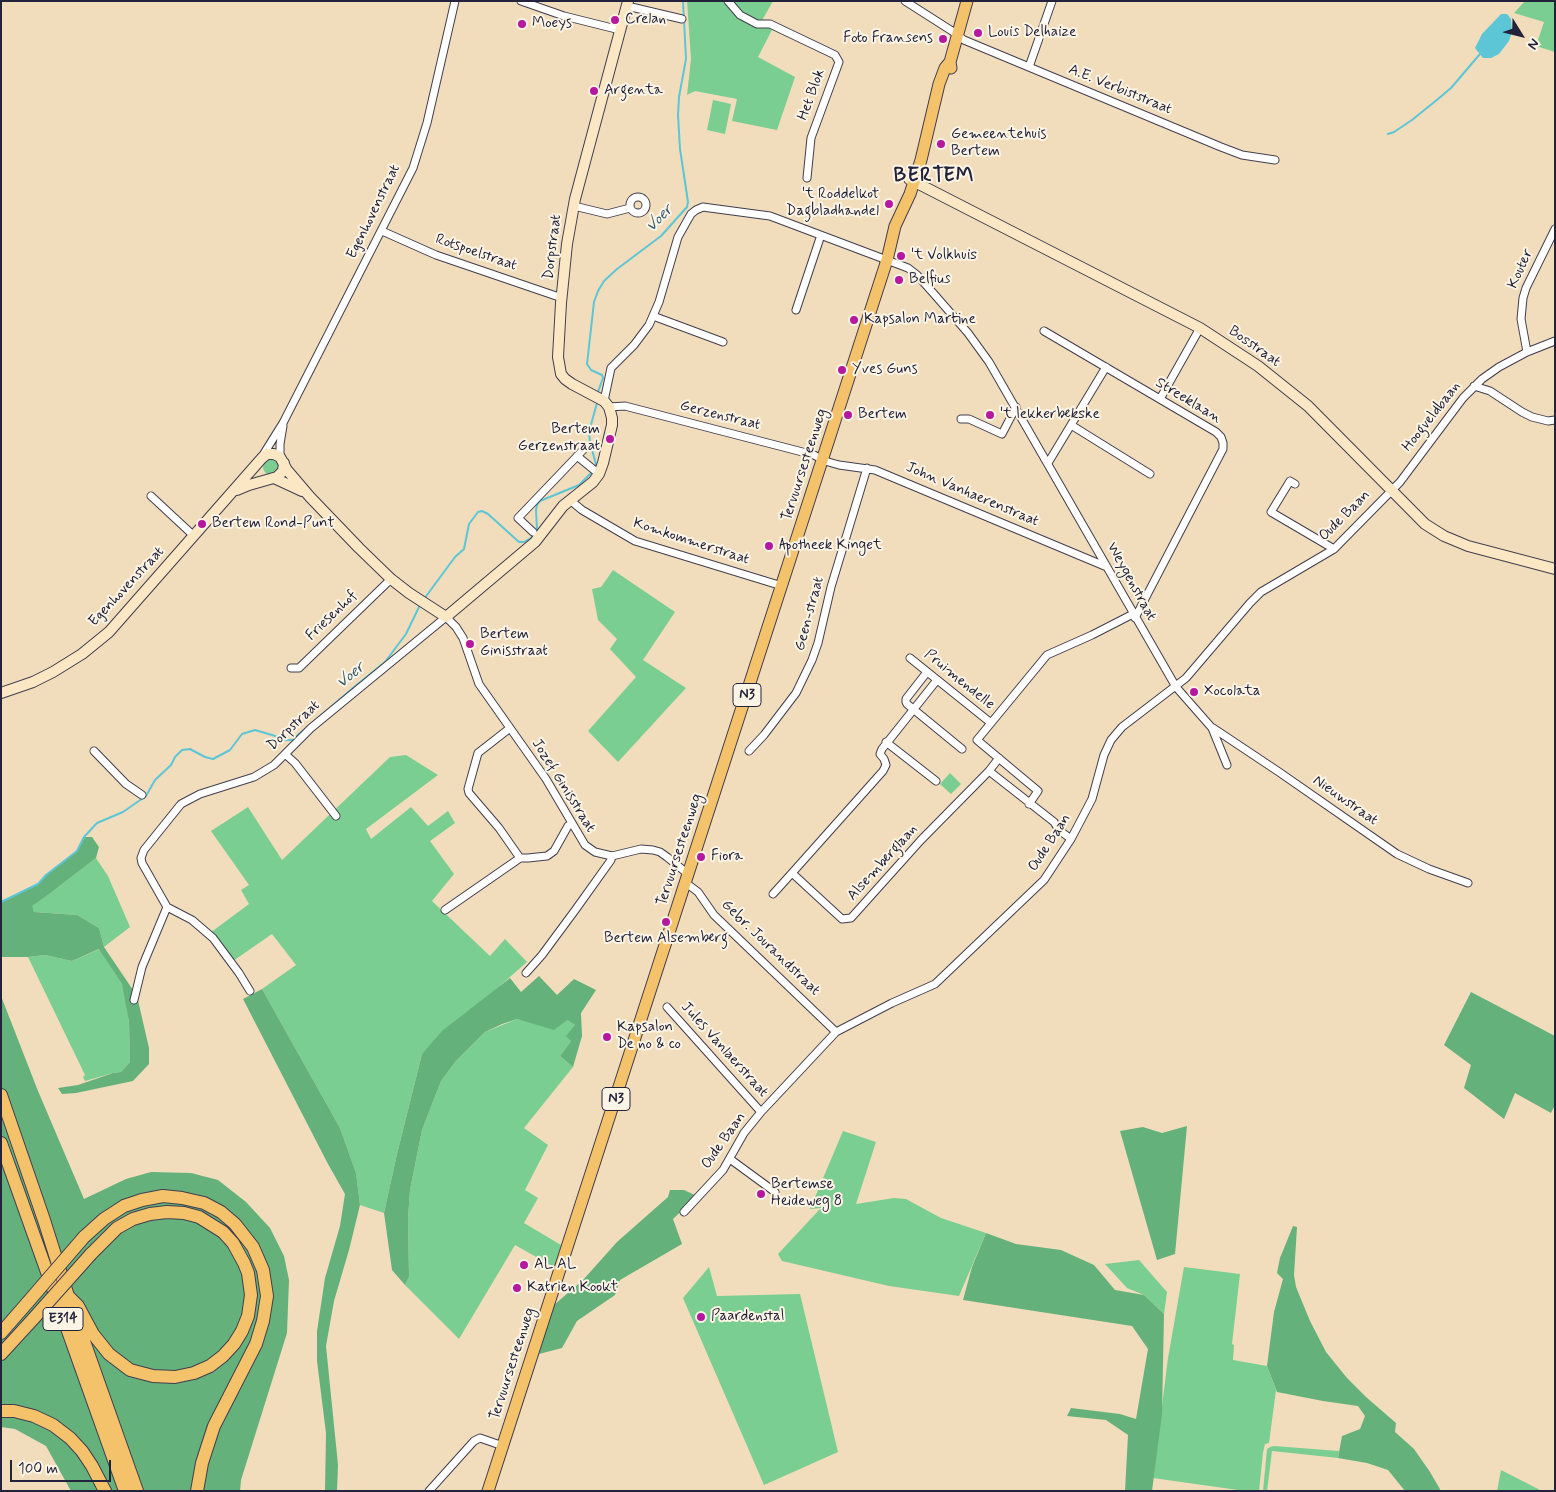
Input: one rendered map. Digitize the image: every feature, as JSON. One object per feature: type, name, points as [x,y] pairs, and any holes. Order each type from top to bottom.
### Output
[{"type":"highway","name":"E314","points":[[1,1095],[68,1296],[137,1491]]},
{"type":"highway","name":"E314","points":[[1,1143],[125,1491]]},
{"type":"highway","points":[[1,1333],[84,1237],[104,1219],[124,1206],[163,1196],[204,1203],[221,1212],[235,1224],[253,1247],[263,1270],[267,1296],[263,1321],[256,1344],[214,1426],[202,1463],[197,1491]]},
{"type":"highway","points":[[1,1354],[91,1254],[117,1228],[133,1219],[150,1214],[184,1213],[199,1217],[223,1232],[233,1243],[244,1263],[248,1273],[251,1295],[248,1316],[242,1331],[223,1356],[210,1366],[194,1373],[175,1377],[152,1376],[130,1370],[109,1354],[93,1334],[78,1306],[68,1296]]},
{"type":"highway","points":[[1,1411],[34,1416],[53,1425],[70,1438],[92,1466],[105,1491]]},
{"type":"main road","name":"Tervuursesteenweg","points":[[488,1491],[887,260],[898,219],[898,212],[912,181],[920,143],[930,122],[943,72],[950,62],[967,1]]},
{"type":"street","name":"Egenhovenstraat","points":[[1,693],[33,682],[53,672],[82,654],[109,632],[261,459],[283,423],[413,168],[427,123],[455,1]]},
{"type":"street","points":[[521,1],[564,16],[620,30]]},
{"type":"street","name":"Het Blok","points":[[728,1],[740,16],[757,24],[770,24],[835,55],[839,62],[811,138],[807,178]]},
{"type":"street","name":"A.E. Verbiststraat","points":[[905,1],[952,31],[958,37],[1221,147],[1242,154],[1276,160]]},
{"type":"street","points":[[1029,67],[1052,1]]},
{"type":"street","points":[[628,4],[682,20]]},
{"type":"street","name":"Dorpstraat","points":[[167,907],[141,858],[144,850],[181,804],[200,794],[254,777],[274,765],[311,728],[535,542],[554,516],[589,485],[603,463],[612,425],[606,404],[568,382],[561,374],[558,357],[567,244],[574,206],[628,4]]},
{"type":"street","name":"Bosstraat","points":[[912,181],[1200,328],[1258,366],[1308,406],[1425,524],[1444,536],[1468,546],[1555,569]]},
{"type":"street","points":[[574,206],[607,214],[630,208]]},
{"type":"street","name":"Weygenstraat","points":[[654,316],[678,237],[691,214],[703,208],[770,216],[908,268],[934,294],[990,362],[1176,687],[1212,728],[1227,765]]},
{"type":"street","name":"Kouter","points":[[1527,352],[1521,319],[1522,298],[1555,229]]},
{"type":"street","name":"Rotspoelstraat","points":[[382,231],[436,255],[562,298]]},
{"type":"street","points":[[796,310],[821,235]]},
{"type":"street","points":[[606,404],[611,368],[641,337],[654,316],[723,342]]},
{"type":"street","points":[[1160,399],[1200,328]]},
{"type":"street","name":"Streeklaan","points":[[1044,331],[1216,432],[1224,443],[1223,449],[1134,616]]},
{"type":"street","name":"Hoogveldbaan","points":[[1392,490],[1474,386],[1499,366],[1555,341]]},
{"type":"street","points":[[1048,463],[1106,367]]},
{"type":"street","points":[[1482,379],[1490,391]]},
{"type":"street","points":[[1474,386],[1490,391],[1532,417],[1548,421],[1555,420]]},
{"type":"street","name":"Gerzenstraat","points":[[606,404],[624,406],[814,455],[823,459]]},
{"type":"street","points":[[961,419],[969,419],[1002,434],[1016,407]]},
{"type":"street","name":"Egenhovenstraat","points":[[232,493],[280,474],[284,467],[280,444],[283,423]]},
{"type":"street","points":[[1071,425],[1150,474]]},
{"type":"street","points":[[533,532],[518,518],[583,450]]},
{"type":"street","points":[[310,497],[299,489],[260,472],[261,459],[271,453],[282,460],[289,472],[310,497],[391,579],[446,617]]},
{"type":"street","points":[[577,456],[597,473]]},
{"type":"street","name":"John Vanhaerenstraat","points":[[823,459],[839,465],[875,470],[1107,567]]},
{"type":"street","name":"Geen-straat","points":[[749,751],[764,735],[796,693],[812,660],[818,643],[831,587],[867,468]]},
{"type":"street","points":[[1295,484],[1290,482],[1271,512],[1334,549]]},
{"type":"street","name":"Oude Baan","points":[[684,1212],[723,1170],[744,1133],[761,1112],[836,1032],[892,1003],[935,984],[1044,880],[1071,839],[1092,800],[1104,755],[1111,740],[1122,727],[1186,678],[1261,592],[1334,549],[1392,490]]},
{"type":"street","points":[[151,496],[194,536]]},
{"type":"street","name":"Komkommerstraat","points":[[570,500],[582,510],[635,541],[672,554],[782,586]]},
{"type":"street","name":"Friesenhof","points":[[291,668],[299,668],[391,579]]},
{"type":"street","points":[[1029,804],[1038,791],[977,740],[1047,654],[1092,636],[1134,616]]},
{"type":"street","name":"Jozef Ginisstraat","points":[[446,617],[460,634],[479,684],[546,779],[585,845],[595,852],[612,856]]},
{"type":"street","name":"Pruimendelle","points":[[910,658],[991,723]]},
{"type":"street","points":[[927,672],[906,699],[907,704],[962,749]]},
{"type":"street","points":[[773,894],[883,771],[886,765],[880,754],[886,742],[936,680]]},
{"type":"street","points":[[510,728],[478,752],[468,789],[469,793],[499,828],[520,858]]},
{"type":"street","name":"Nieuwstraat","points":[[1212,728],[1287,777],[1397,854],[1429,869],[1468,883]]},
{"type":"street","points":[[886,742],[936,781]]},
{"type":"street","points":[[94,751],[126,784],[142,794]]},
{"type":"street","points":[[285,754],[295,763],[336,816]]},
{"type":"street","name":"Alsemberglaan","points":[[792,872],[842,919],[851,918],[921,840],[989,771],[999,758]]},
{"type":"street","points":[[989,771],[1054,822],[1071,839]]},
{"type":"street","points":[[445,910],[520,858],[547,856],[554,851],[571,824]]},
{"type":"street","points":[[526,973],[542,955],[576,909],[612,856],[640,849],[653,850],[667,857],[687,878]]},
{"type":"street","name":"Gebr. Jourandstraat","points":[[687,878],[714,916],[836,1032]]},
{"type":"street","points":[[134,1000],[142,967],[167,907],[192,920],[213,938],[250,991]]},
{"type":"street","name":"Jules Vanlaerstraat","points":[[666,1007],[761,1112]]},
{"type":"street","points":[[730,1159],[775,1192]]},
{"type":"street","points":[[429,1491],[474,1442],[480,1438],[503,1446]]},
{"type":"green space","points":[[687,1],[773,1],[760,24],[774,26],[758,57],[795,77],[777,130],[732,121],[737,99],[695,91],[687,95],[691,59]]},
{"type":"green space","points":[[1525,1],[1555,1],[1555,52],[1536,46],[1544,22],[1514,13]]},
{"type":"green space","points":[[713,100],[731,104],[725,134],[707,130]]},
{"type":"green space","points":[[268,459],[274,459],[279,464],[277,473],[268,475],[263,470],[263,464]]},
{"type":"green space","points":[[613,570],[675,612],[643,660],[686,688],[618,762],[588,731],[636,677],[610,649],[617,639],[598,620],[592,589],[601,587]]},
{"type":"green space","points":[[406,755],[438,775],[366,829],[371,839],[411,807],[428,826],[448,811],[455,823],[430,841],[454,874],[432,901],[490,956],[505,939],[527,962],[422,1054],[384,1213],[360,1205],[356,1173],[340,1128],[262,989],[296,965],[272,934],[233,961],[210,933],[249,904],[241,890],[249,885],[211,831],[248,807],[282,860],[390,757]]},
{"type":"green space","points":[[950,773],[961,784],[951,794],[940,784]]},
{"type":"green space","points":[[84,837],[92,837],[99,847],[96,858],[32,906],[34,912],[77,915],[99,928],[104,947],[137,996],[149,1048],[149,1064],[133,1081],[76,1093],[62,1094],[58,1088],[78,1085],[121,1072],[130,1062],[129,1022],[122,984],[99,949],[72,961],[45,955],[1,957],[1,902],[38,884],[46,875],[77,851]]},
{"type":"green space","points":[[96,858],[108,876],[130,927],[104,947],[99,928],[77,915],[34,912],[31,906]]},
{"type":"green space","points":[[100,949],[124,990],[129,1022],[130,1062],[121,1072],[85,1081],[83,1077],[85,1075],[28,957],[45,955],[72,961]]},
{"type":"green space","points":[[539,976],[557,995],[574,979],[596,990],[581,1013],[582,1036],[573,1067],[560,1056],[571,1041],[566,1036],[575,1025],[567,1020],[554,1030],[517,1019],[502,1024],[485,1032],[456,1061],[441,1081],[422,1130],[410,1190],[408,1218],[409,1276],[405,1285],[392,1270],[384,1213],[422,1054],[442,1031],[510,978],[521,992]]},
{"type":"green space","points":[[262,989],[340,1128],[356,1173],[360,1205],[334,1301],[326,1346],[338,1465],[337,1491],[325,1491],[326,1433],[317,1361],[317,1331],[325,1278],[340,1226],[345,1194],[243,999]]},
{"type":"green space","points":[[1471,992],[1555,1036],[1555,1105],[1551,1113],[1515,1093],[1504,1119],[1464,1088],[1471,1065],[1444,1045]]},
{"type":"green space","points":[[1,996],[38,1091],[84,1199],[126,1179],[151,1172],[191,1173],[218,1180],[246,1202],[270,1228],[284,1256],[289,1280],[287,1333],[241,1480],[240,1491],[71,1491],[46,1446],[15,1429],[1,1427]]},
{"type":"green space","points":[[517,1019],[533,1023],[567,1020],[575,1025],[571,1041],[560,1056],[573,1067],[524,1128],[548,1145],[525,1190],[538,1198],[524,1223],[561,1245],[554,1267],[515,1245],[459,1339],[405,1285],[409,1275],[408,1218],[410,1190],[422,1130],[441,1081],[456,1061],[485,1032]]},
{"type":"green space","points":[[1187,1126],[1175,1254],[1157,1260],[1120,1131],[1143,1127],[1162,1133]]},
{"type":"green space","points":[[843,1131],[876,1142],[856,1204],[894,1198],[906,1199],[941,1218],[986,1233],[959,1296],[889,1286],[782,1261],[778,1254],[820,1209],[832,1207],[810,1209]]},
{"type":"green space","points":[[670,1190],[684,1190],[697,1196],[673,1219],[682,1244],[620,1280],[615,1295],[577,1321],[562,1348],[539,1354],[554,1305],[583,1280],[617,1242],[668,1197]]},
{"type":"green space","points":[[1293,1226],[1297,1227],[1294,1275],[1296,1287],[1310,1321],[1326,1352],[1347,1378],[1396,1423],[1395,1432],[1414,1449],[1441,1491],[1405,1491],[1388,1470],[1367,1463],[1338,1458],[1342,1436],[1360,1429],[1365,1416],[1358,1406],[1277,1392],[1267,1366],[1274,1312],[1283,1279],[1277,1273],[1280,1258]]},
{"type":"green space","points":[[986,1233],[1016,1244],[1061,1250],[1094,1265],[1115,1290],[1144,1295],[1164,1314],[1162,1414],[1152,1491],[1125,1491],[1128,1435],[1106,1420],[1067,1416],[1071,1408],[1120,1414],[1136,1419],[1148,1349],[1132,1326],[963,1300],[972,1267]]},
{"type":"green space","points":[[1139,1260],[1167,1292],[1164,1314],[1144,1295],[1127,1288],[1105,1264]]},
{"type":"green space","points":[[709,1267],[717,1296],[800,1294],[838,1452],[764,1485],[683,1298]]},
{"type":"green space","points":[[1184,1267],[1240,1274],[1232,1344],[1234,1345],[1233,1360],[1267,1366],[1276,1390],[1269,1443],[1265,1444],[1263,1453],[1259,1491],[1245,1491],[1153,1478],[1168,1358]]},
{"type":"green space","points":[[1274,1446],[1339,1451],[1338,1458],[1272,1451],[1267,1491],[1263,1491],[1267,1449]]},
{"type":"green space","points":[[1501,1470],[1542,1491],[1497,1491]]},
{"type":"water","points":[[1501,14],[1507,14],[1511,19],[1512,32],[1509,41],[1499,54],[1491,58],[1483,58],[1475,48],[1482,34]]},
{"type":"waterway","name":"Voer","points":[[598,392],[603,378],[602,375],[591,370],[587,364],[594,302],[598,291],[604,281],[617,269],[661,236],[687,207],[678,115],[679,97],[686,59],[683,1]]},
{"type":"waterway","points":[[1388,134],[1412,120],[1451,88],[1480,54]]},
{"type":"waterway","name":"Voer","points":[[594,468],[596,464],[589,432],[597,403]]},
{"type":"waterway","name":"Voer","points":[[424,599],[455,557],[464,549],[469,524],[478,512],[482,511],[488,514],[519,542],[524,542],[531,538],[537,530],[536,510],[540,501],[579,485],[592,472]]},
{"type":"waterway","name":"Voer","points":[[1,902],[38,884],[46,875],[77,851],[84,837],[97,823],[123,812],[146,796],[155,780],[171,765],[175,757],[182,750],[190,749],[213,759],[230,750],[242,734],[255,730],[285,740],[292,740],[385,662],[406,634],[420,605]]},
{"type":"place","name":"Crelan","points":[[615,20]]},
{"type":"place","name":"Moeys","points":[[522,24]]},
{"type":"place","name":"Louis Delhaize","points":[[978,33]]},
{"type":"place","name":"Foto Fransens","points":[[943,39]]},
{"type":"place","name":"Argenta","points":[[594,91]]},
{"type":"place","name":"Gemeentehuis Bertem","points":[[941,144]]},
{"type":"place","name":"'t Roddelkot Dagbladhandel","points":[[889,204]]},
{"type":"place","name":"'t Volkhuis","points":[[901,256]]},
{"type":"place","name":"Belfius","points":[[899,280]]},
{"type":"place","name":"Kapsalon Martine","points":[[854,320]]},
{"type":"place","name":"Yves Guns","points":[[842,370]]},
{"type":"place","name":"Bertem","points":[[848,415]]},
{"type":"place","name":"'t lekkerbekske","points":[[990,415]]},
{"type":"place","name":"Bertem Gerzenstraat","points":[[610,439]]},
{"type":"place","name":"Bertem Rond-Punt","points":[[202,524]]},
{"type":"place","name":"Apotheek Kinget","points":[[769,546]]},
{"type":"place","name":"Bertem Ginisstraat","points":[[470,644]]},
{"type":"place","name":"Xocolata","points":[[1194,692]]},
{"type":"place","name":"Fiora","points":[[701,857]]},
{"type":"place","name":"Bertem Alsemberg","points":[[666,922]]},
{"type":"place","name":"Kapsalon De no & co","points":[[607,1037]]},
{"type":"place","name":"Bertemse Heideweg 8","points":[[761,1194]]},
{"type":"place","name":"AL AL","points":[[524,1265]]},
{"type":"place","name":"Katrien Kookt","points":[[517,1288]]},
{"type":"place","name":"Paardenstal","points":[[701,1317]]},
{"type":"district","name":"BERTEM","points":[[934,177]]}]
